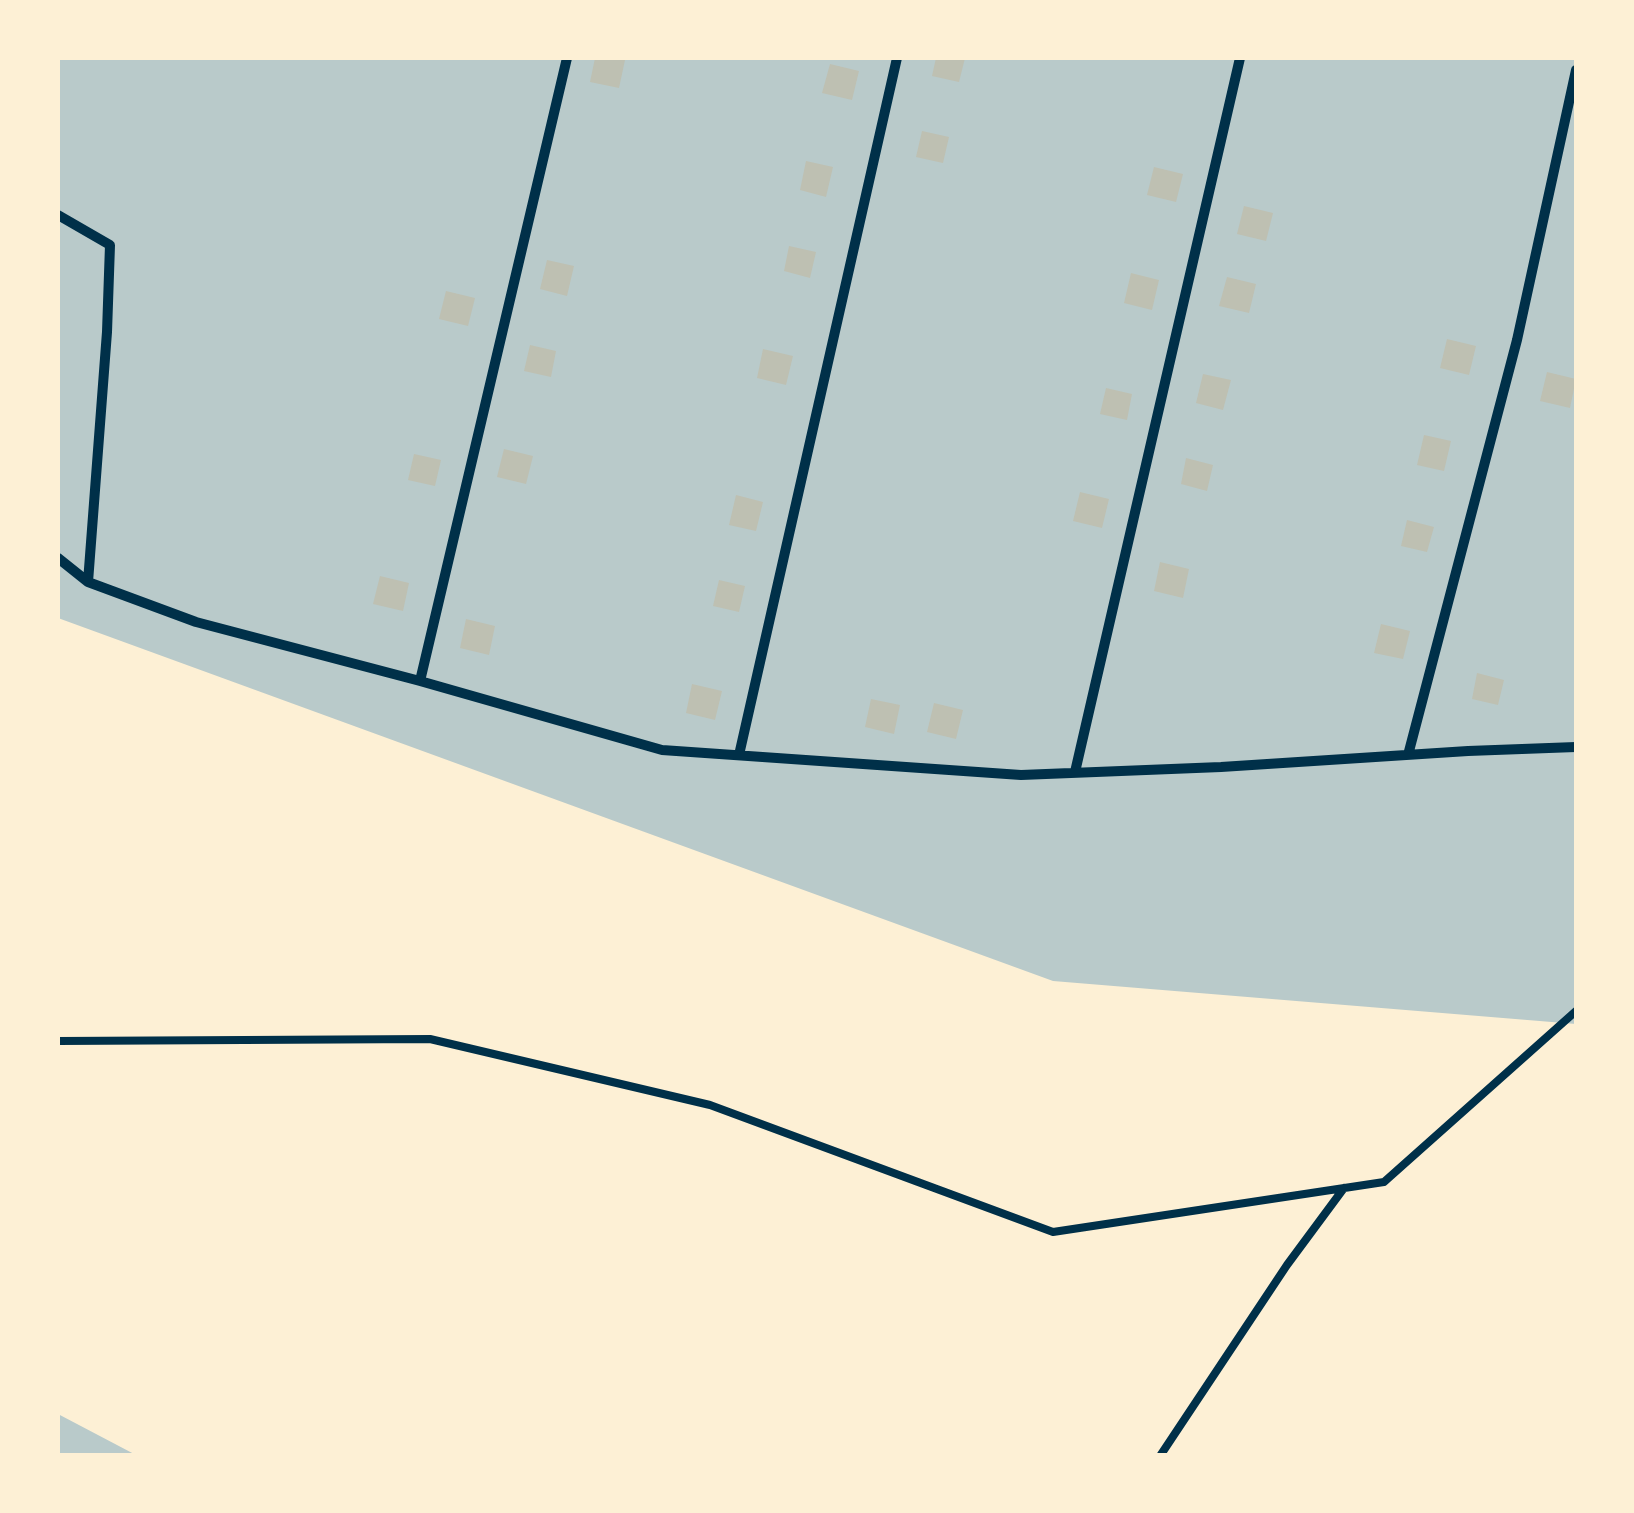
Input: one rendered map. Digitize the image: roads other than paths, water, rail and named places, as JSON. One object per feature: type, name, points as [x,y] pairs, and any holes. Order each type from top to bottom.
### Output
[{"type":"street","points":[[420,681],[567,58]]},
{"type":"street","points":[[739,755],[897,58]]},
{"type":"street","points":[[1075,772],[1240,58]]},
{"type":"street","points":[[1408,754],[1517,340],[1576,70]]},
{"type":"street","points":[[58,215],[110,245],[88,582]]},
{"type":"street","points":[[58,558],[88,582],[196,622],[662,750],[1021,775],[1576,748]]},
{"type":"lane","points":[[58,1041],[430,1039],[710,1105],[1053,1232],[1384,1182],[1576,1011]]},
{"type":"lane","points":[[1160,1456],[1287,1265],[1344,1188]]}]
